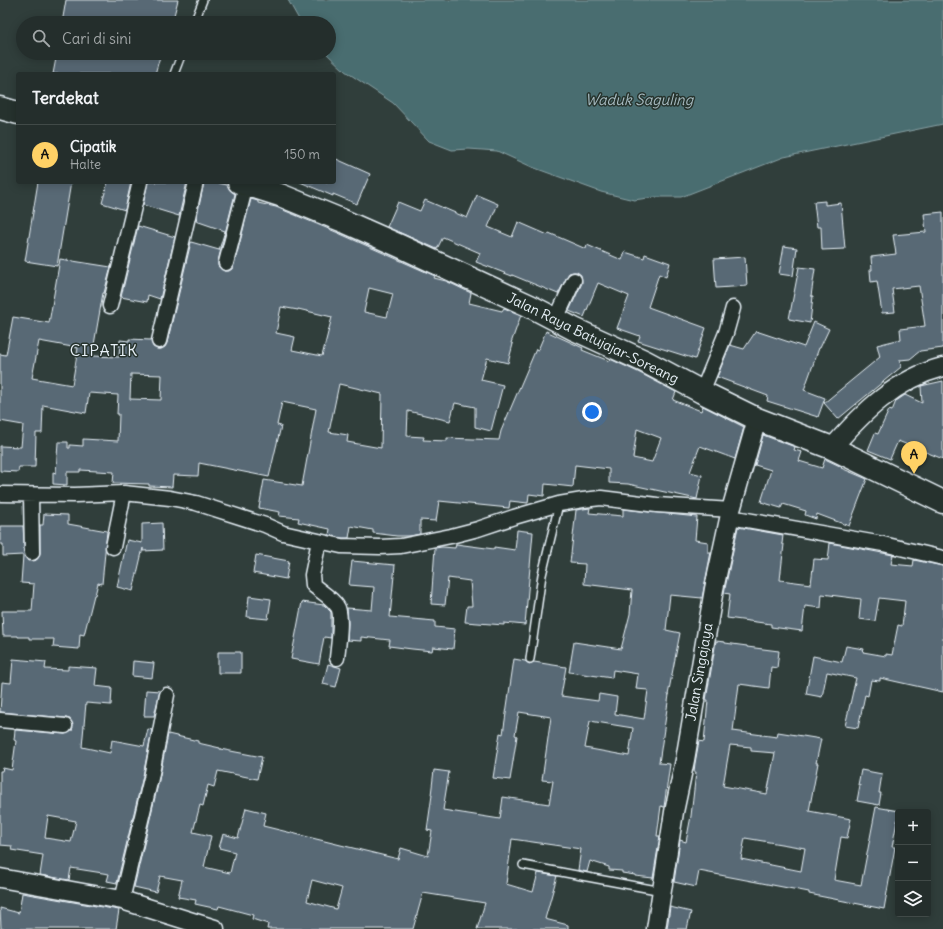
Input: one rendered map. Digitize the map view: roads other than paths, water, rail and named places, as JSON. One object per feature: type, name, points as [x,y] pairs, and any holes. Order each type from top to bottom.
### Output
[{"type":"highway","points":[[0,108],[16,112]]},
{"type":"highway","name":"Jalan Raya Batujajar-Soreang","points":[[245,184],[280,195],[341,220],[530,306],[644,361],[757,419],[832,448],[943,502]]},
{"type":"street","points":[[110,306],[140,184]]},
{"type":"street","points":[[159,341],[196,184]]},
{"type":"street","points":[[226,263],[242,184]]},
{"type":"street","points":[[556,319],[574,280]]},
{"type":"street","points":[[702,392],[726,333],[733,308]]},
{"type":"street","points":[[832,448],[850,426],[889,392],[905,382],[943,367]]},
{"type":"street","name":"Jalan Singajaya","points":[[656,929],[674,812],[685,760],[707,625],[730,513],[757,419]]},
{"type":"street","points":[[0,494],[31,495],[124,493],[170,498],[196,503],[265,525],[317,548],[341,546],[401,546],[478,529],[559,504],[601,498],[730,513],[883,544],[943,558]]},
{"type":"street","points":[[113,547],[124,493]]},
{"type":"street","points":[[31,495],[32,554]]},
{"type":"street","points":[[317,548],[312,575],[313,585],[339,607],[340,622],[337,658]]},
{"type":"street","points":[[122,900],[151,778],[167,695]]},
{"type":"street","points":[[0,720],[65,726]]},
{"type":"street","points":[[0,878],[122,900],[215,929]]},
{"type":"lane","points":[[197,16],[203,0]]},
{"type":"lane","points":[[175,72],[179,60]]},
{"type":"lane","points":[[530,659],[542,575],[559,504]]},
{"type":"lane","points":[[523,865],[663,891]]},
{"type":"water","name":"Waduk Saguling","points":[[288,0],[943,0],[943,124],[784,157],[681,197],[655,197],[634,200],[601,192],[532,167],[497,151],[469,149],[452,150],[429,141],[393,103],[345,71],[333,60],[336,60],[336,16],[297,16]]},
{"type":"place","name":"Cipatik","points":[[914,474]]},
{"type":"district","name":"CIPATIK","points":[[104,350]]}]
